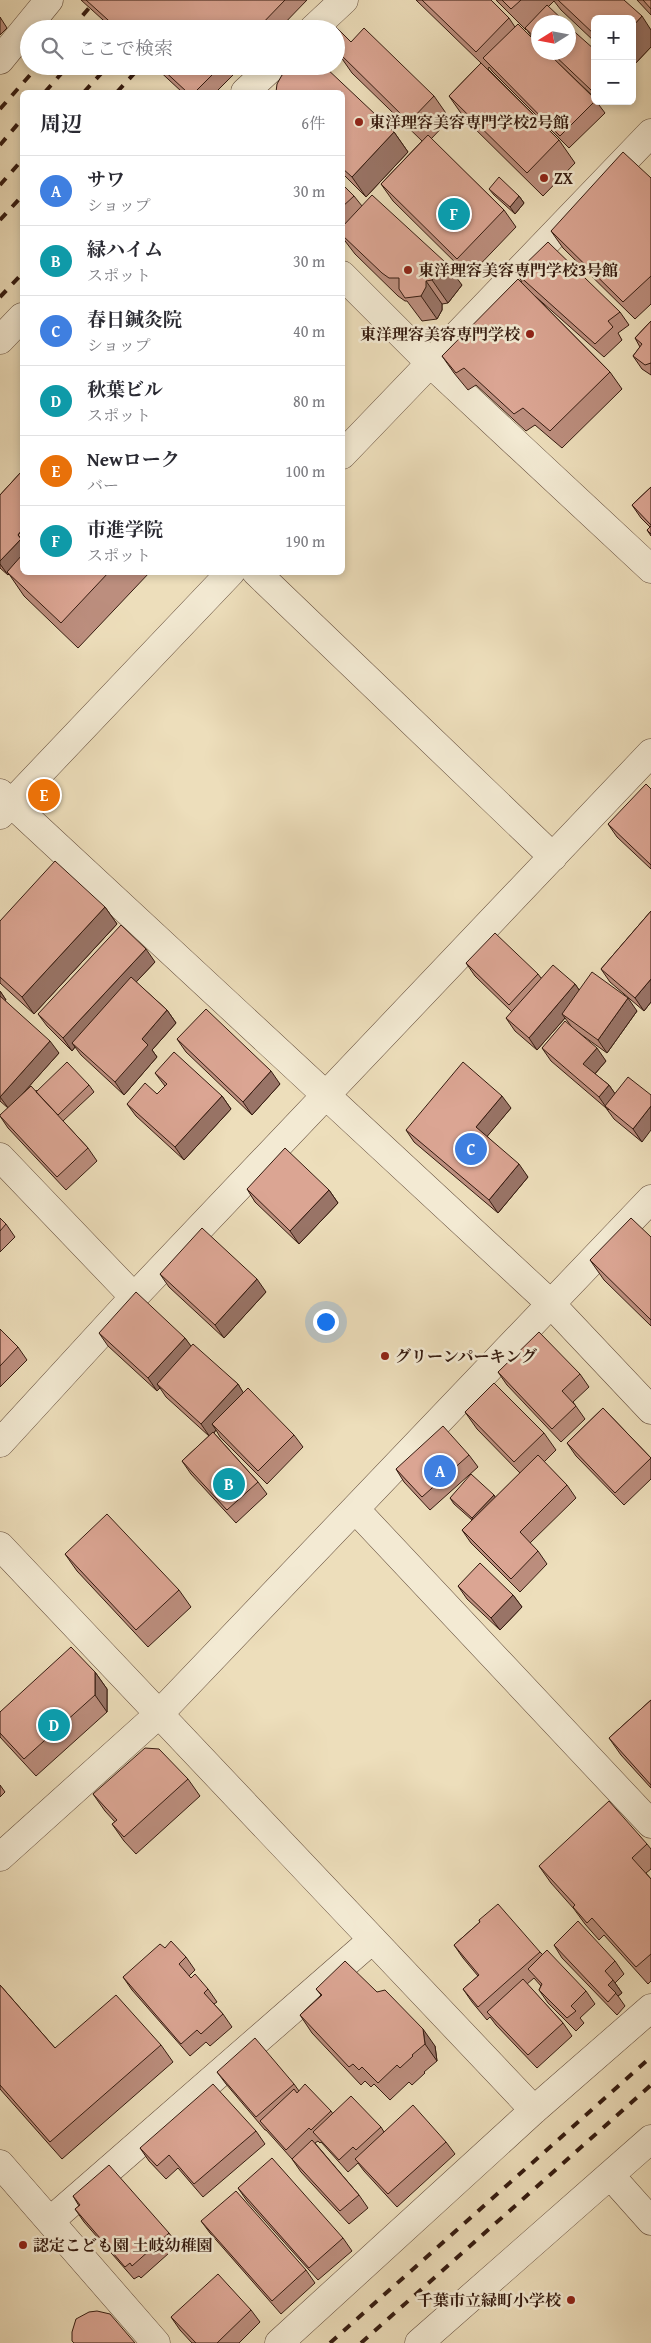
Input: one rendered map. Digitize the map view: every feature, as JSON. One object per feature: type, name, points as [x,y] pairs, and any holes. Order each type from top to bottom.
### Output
[{"type":"street","points":[[33,20],[49,0]]},
{"type":"street","points":[[323,20],[344,0]]},
{"type":"street","points":[[0,60],[20,36]]},
{"type":"street","points":[[247,90],[263,75]]},
{"type":"street","points":[[345,452],[651,133]]},
{"type":"street","points":[[345,278],[430,363],[651,569]]},
{"type":"street","points":[[0,340],[20,319]]},
{"type":"street","points":[[228,575],[4,803],[325,1094],[551,1304],[651,1410]]},
{"type":"street","points":[[259,575],[553,857]]},
{"type":"street","points":[[0,1443],[325,1094],[651,753]]},
{"type":"street","points":[[0,1157],[134,1297]]},
{"type":"street","points":[[0,1857],[159,1714],[356,1510],[651,1199]]},
{"type":"street","points":[[356,1510],[651,1824]]},
{"type":"street","points":[[0,1546],[534,2110]]},
{"type":"street","points":[[50,2221],[372,1940]]},
{"type":"street","points":[[279,2343],[534,2110],[651,2008]]},
{"type":"street","points":[[419,2343],[651,2139]]},
{"type":"street","points":[[0,2164],[156,2343]]},
{"type":"street","points":[[610,2175],[651,2221]]},
{"type":"building","points":[[86,0],[285,0],[266,20],[108,20]]},
{"type":"building","points":[[422,0],[491,0],[509,18],[476,52]]},
{"type":"building","points":[[502,0],[521,0],[511,9]]},
{"type":"building","points":[[558,0],[624,0],[642,16],[636,23],[636,15],[591,15],[591,31]]},
{"type":"building","points":[[643,0],[651,0],[651,9]]},
{"type":"building","points":[[547,5],[558,15],[537,15]]},
{"type":"building","points":[[531,22],[531,34],[525,28]]},
{"type":"building","points":[[518,24],[531,37],[531,60],[555,60],[591,95],[591,105],[560,136],[483,58]]},
{"type":"building","points":[[364,28],[434,96],[409,122],[345,59],[345,36],[351,42]]},
{"type":"building","points":[[576,33],[591,46],[591,90],[559,60],[576,60]]},
{"type":"building","points":[[481,63],[559,140],[527,173],[449,96]]},
{"type":"building","points":[[169,75],[212,75],[197,90],[185,90]]},
{"type":"building","points":[[282,75],[334,75],[394,132],[352,177],[345,171],[345,90],[276,90]]},
{"type":"building","points":[[428,135],[504,210],[457,259],[381,184]]},
{"type":"building","points":[[623,152],[651,178],[651,276],[623,302],[551,231]]},
{"type":"building","points":[[499,177],[519,196],[510,207],[489,189]]},
{"type":"building","points":[[345,187],[354,196],[345,204]]},
{"type":"building","name":"東洋理容美容専門学校3号館","points":[[372,195],[445,262],[432,280],[426,281],[426,287],[421,296],[405,298],[399,289],[399,278],[389,278],[382,273],[345,238],[345,224]]},
{"type":"building","points":[[548,242],[620,312],[608,321],[613,327],[595,344],[516,273]]},
{"type":"building","name":"東洋理容美容専門学校","points":[[518,279],[610,372],[550,431],[523,408],[514,414],[464,368],[456,373],[442,356]]},
{"type":"building","points":[[651,321],[651,363],[645,365],[633,356],[642,344],[635,338]]},
{"type":"building","points":[[20,473],[20,532],[18,535],[20,540],[0,561],[0,495]]},
{"type":"building","points":[[651,487],[651,525],[632,505]]},
{"type":"building","points":[[651,526],[651,534],[647,530]]},
{"type":"building","points":[[20,557],[20,575],[106,575],[61,623],[7,572]]},
{"type":"building","points":[[646,784],[651,789],[651,865],[608,824]]},
{"type":"building","points":[[55,861],[105,907],[22,997],[0,977],[0,921]]},
{"type":"building","points":[[651,911],[651,979],[635,998],[601,969]]},
{"type":"building","points":[[121,925],[146,949],[63,1038],[38,1014]]},
{"type":"building","points":[[495,933],[538,974],[509,1005],[466,963]]},
{"type":"building","points":[[553,965],[575,984],[529,1038],[506,1018]]},
{"type":"building","points":[[592,972],[628,998],[598,1040],[562,1014]]},
{"type":"building","points":[[131,977],[167,1010],[142,1039],[148,1045],[115,1082],[72,1043]]},
{"type":"building","points":[[0,996],[50,1041],[0,1097]]},
{"type":"building","points":[[206,1009],[271,1071],[243,1102],[177,1039]]},
{"type":"building","points":[[565,1021],[597,1048],[583,1064],[609,1085],[599,1097],[542,1048]]},
{"type":"building","points":[[174,1052],[222,1096],[175,1147],[127,1104],[145,1083],[157,1094],[167,1084],[155,1073]]},
{"type":"building","points":[[67,1062],[89,1085],[58,1115],[36,1092]]},
{"type":"building","points":[[463,1062],[502,1096],[476,1127],[519,1164],[489,1200],[406,1130]]},
{"type":"building","points":[[628,1077],[651,1095],[651,1106],[633,1129],[605,1106]]},
{"type":"building","points":[[31,1086],[88,1148],[57,1177],[0,1116]]},
{"type":"building","points":[[285,1148],[329,1190],[290,1231],[247,1189]]},
{"type":"building","points":[[0,1218],[6,1224],[0,1231]]},
{"type":"building","points":[[631,1218],[651,1237],[651,1320],[590,1260]]},
{"type":"building","points":[[202,1228],[257,1279],[215,1325],[160,1274]]},
{"type":"building","points":[[136,1292],[185,1338],[148,1378],[99,1333]]},
{"type":"building","points":[[0,1329],[18,1347],[0,1366]]},
{"type":"building","points":[[539,1332],[580,1374],[562,1391],[576,1406],[552,1429],[498,1372]]},
{"type":"building","points":[[193,1344],[238,1384],[201,1424],[157,1384]]},
{"type":"building","points":[[494,1383],[544,1433],[514,1462],[465,1412]]},
{"type":"building","points":[[248,1388],[294,1435],[258,1471],[212,1424]]},
{"type":"building","points":[[603,1408],[651,1458],[615,1493],[567,1443]]},
{"type":"building","points":[[443,1426],[469,1455],[422,1497],[396,1469]]},
{"type":"building","points":[[213,1432],[258,1482],[227,1510],[182,1461]]},
{"type":"building","points":[[538,1455],[567,1485],[520,1532],[538,1551],[511,1579],[462,1530]]},
{"type":"building","points":[[471,1474],[494,1495],[472,1518],[450,1498]]},
{"type":"building","points":[[107,1514],[179,1590],[136,1630],[65,1554]]},
{"type":"building","points":[[480,1563],[513,1595],[491,1618],[458,1586]]},
{"type":"building","points":[[71,1647],[95,1672],[95,1695],[24,1759],[0,1733],[0,1712]]},
{"type":"building","points":[[651,1700],[651,1785],[609,1738]]},
{"type":"building","points":[[145,1748],[159,1749],[188,1779],[124,1837],[112,1824],[117,1820],[93,1794]]},
{"type":"building","points":[[609,1801],[647,1844],[632,1858],[651,1879],[651,1954],[636,1967],[592,1918],[587,1923],[573,1907],[575,1905],[539,1866]]},
{"type":"building","points":[[498,1904],[540,1952],[478,2007],[463,1989],[479,1975],[454,1945]]},
{"type":"building","points":[[578,1921],[615,1961],[605,1971],[613,1980],[608,1985],[616,1993],[608,2002],[554,1945]]},
{"type":"building","points":[[171,1941],[186,1957],[179,1964],[191,1978],[195,1974],[208,1989],[204,1993],[223,2014],[201,2034],[197,2030],[181,2044],[123,1977],[160,1944],[165,1948]]},
{"type":"building","points":[[547,1950],[586,1991],[571,2006],[576,2011],[567,2018],[539,1990],[542,1984],[528,1969]]},
{"type":"building","points":[[345,1961],[377,1992],[385,1990],[423,2029],[425,2044],[400,2068],[397,2065],[378,2083],[362,2067],[359,2070],[353,2064],[349,2067],[300,2015],[322,1995],[316,1989]]},
{"type":"building","points":[[523,1979],[563,2023],[528,2055],[487,2012]]},
{"type":"building","points":[[0,1985],[55,2048],[116,1995],[161,2045],[50,2142],[0,2085]]},
{"type":"building","points":[[255,2038],[294,2084],[256,2117],[217,2072]]},
{"type":"building","points":[[213,2084],[256,2131],[194,2184],[169,2155],[157,2166],[140,2148]]},
{"type":"building","points":[[305,2084],[331,2111],[311,2130],[309,2128],[286,2150],[260,2121],[294,2089],[297,2093]]},
{"type":"building","points":[[351,2096],[381,2127],[356,2150],[353,2147],[339,2160],[313,2132]]},
{"type":"building","points":[[413,2105],[446,2142],[388,2194],[355,2159]]},
{"type":"building","points":[[312,2140],[359,2195],[340,2211],[292,2159]]},
{"type":"building","points":[[272,2158],[343,2238],[309,2268],[238,2188]]},
{"type":"building","points":[[109,2165],[169,2233],[132,2266],[130,2263],[125,2267],[75,2209],[80,2205],[73,2196]]},
{"type":"building","points":[[236,2191],[306,2270],[272,2301],[201,2221]]},
{"type":"building","points":[[218,2274],[251,2310],[217,2343],[196,2343],[171,2317]]},
{"type":"building","points":[[97,2311],[110,2314],[135,2343],[74,2343],[72,2341],[72,2332],[76,2319],[89,2312]]},
{"type":"railway","points":[[79,20],[96,0]]},
{"type":"railway","points":[[108,20],[126,0]]},
{"type":"railway","points":[[0,109],[30,75]]},
{"type":"railway","points":[[47,90],[60,75]]},
{"type":"railway","points":[[86,90],[100,75]]},
{"type":"railway","points":[[119,90],[133,75]]},
{"type":"railway","points":[[0,145],[20,121]]},
{"type":"railway","points":[[0,185],[20,162]]},
{"type":"railway","points":[[0,220],[20,198]]},
{"type":"railway","points":[[0,297],[20,276]]},
{"type":"railway","points":[[330,2343],[651,2057]]},
{"type":"railway","points":[[361,2343],[651,2085]]},
{"type":"place","name":"東洋理容美容専門学校2号館","points":[[359,122]]},
{"type":"place","name":"ZX","points":[[544,178]]},
{"type":"place","name":"市進学院","points":[[454,214]]},
{"type":"place","name":"東洋理容美容専門学校3号館","points":[[408,270]]},
{"type":"place","name":"東洋理容美容専門学校","points":[[530,334]]},
{"type":"place","name":"Newローク","points":[[44,795]]},
{"type":"place","name":"春日鍼灸院","points":[[471,1149]]},
{"type":"place","name":"グリーンパーキング","points":[[385,1356]]},
{"type":"place","name":"サワ","points":[[440,1471]]},
{"type":"place","name":"緑ハイム","points":[[229,1484]]},
{"type":"place","name":"秋葉ビル","points":[[54,1725]]},
{"type":"place","name":"認定こども園 土岐幼稚園","points":[[23,2245]]},
{"type":"place","name":"千葉市立緑町小学校","points":[[571,2300]]}]
